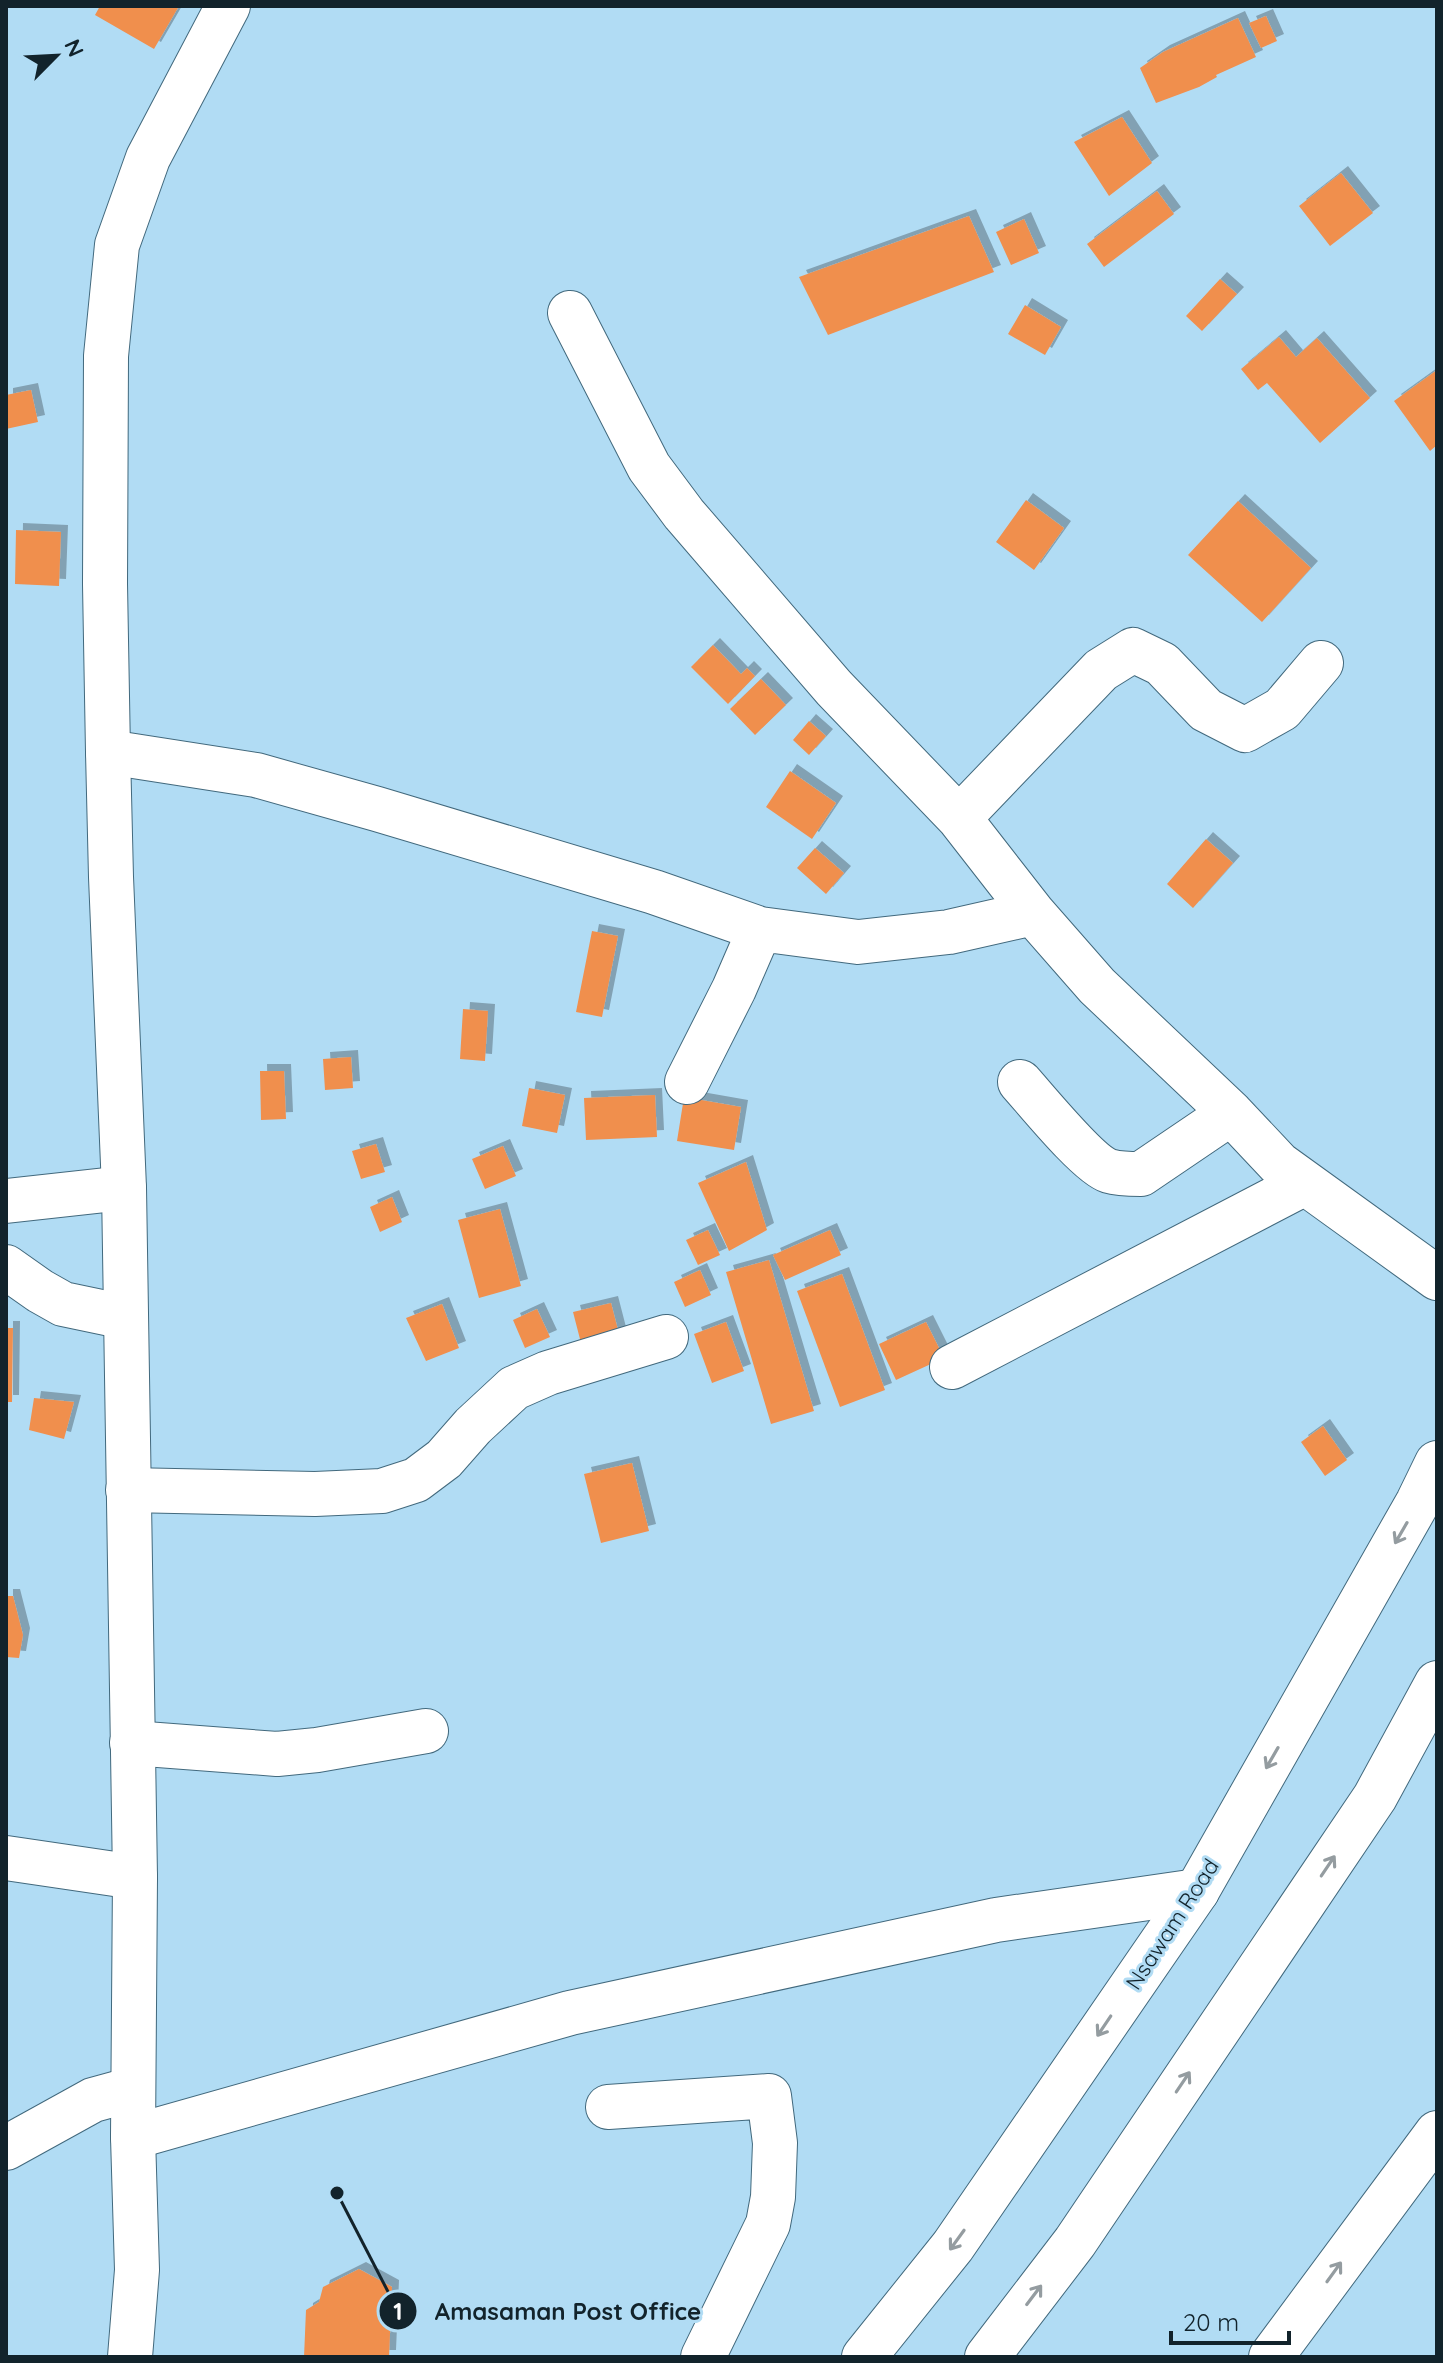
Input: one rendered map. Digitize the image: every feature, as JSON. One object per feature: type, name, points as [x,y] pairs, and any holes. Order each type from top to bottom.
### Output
[{"type":"main road","points":[[130,2357],[137,2270],[133,2137],[135,1877],[124,1188],[108,752],[106,356],[117,245],[148,158],[228,6]]},
{"type":"main road","points":[[570,313],[649,467],[684,514],[834,688],[959,818],[1033,913],[1097,986],[1231,1113],[1279,1164],[1437,1278]]},
{"type":"main road","points":[[959,818],[1101,670],[1133,650],[1162,664],[1206,710],[1245,730],[1282,709],[1321,663]]},
{"type":"main road","points":[[108,752],[256,775],[654,892],[760,929],[858,942],[949,932],[1033,913]]},
{"type":"main road","points":[[687,1082],[760,929]]},
{"type":"main road","points":[[1020,1082],[1092,1162],[1108,1171],[1128,1174],[1141,1174],[1231,1113]]},
{"type":"main road","points":[[952,1367],[1305,1183]]},
{"type":"main road","points":[[6,1201],[124,1188]]},
{"type":"main road","points":[[6,1267],[63,1304],[125,1317]]},
{"type":"main road","points":[[128,1490],[315,1494],[382,1491],[416,1480],[444,1459],[473,1426],[514,1388],[548,1373],[666,1337]]},
{"type":"main road","name":"Nsawam Road","points":[[864,2357],[953,2246],[1197,1891],[1418,1502],[1437,1463]]},
{"type":"main road","points":[[987,2357],[1075,2242],[1375,1797],[1437,1683]]},
{"type":"main road","points":[[132,1743],[277,1754],[426,1731]]},
{"type":"main road","points":[[6,1858],[135,1877]]},
{"type":"main road","points":[[133,2137],[584,2010],[996,1920],[1197,1891]]},
{"type":"main road","points":[[6,2148],[93,2100],[133,2089]]},
{"type":"main road","points":[[608,2107],[769,2096],[775,2143],[773,2197],[768,2224],[703,2357]]},
{"type":"main road","points":[[1271,2357],[1437,2133]]},
{"type":"building","points":[[100,6],[179,6],[154,49],[95,15]]},
{"type":"building","points":[[1266,16],[1277,41],[1261,48],[1249,23]]},
{"type":"building","points":[[1238,18],[1256,57],[1216,75],[1199,87],[1156,103],[1140,68],[1163,52]]},
{"type":"building","points":[[1122,117],[1152,163],[1109,196],[1074,142]]},
{"type":"building","points":[[1341,173],[1373,213],[1330,246],[1299,206]]},
{"type":"building","points":[[1157,191],[1174,214],[1104,267],[1087,244]]},
{"type":"building","points":[[969,216],[994,272],[828,335],[799,277]]},
{"type":"building","points":[[1024,219],[1039,253],[1011,265],[996,232]]},
{"type":"building","points":[[1220,279],[1237,294],[1202,331],[1186,316]]},
{"type":"building","points":[[1025,305],[1061,327],[1045,355],[1008,334]]},
{"type":"building","points":[[1279,337],[1296,357],[1317,338],[1370,398],[1320,443],[1267,383],[1258,390],[1241,369]]},
{"type":"building","points":[[1437,370],[1437,445],[1430,451],[1394,401]]},
{"type":"building","points":[[31,390],[38,422],[6,429],[6,395]]},
{"type":"building","points":[[1026,500],[1064,528],[1034,570],[996,542]]},
{"type":"building","points":[[1238,501],[1311,568],[1262,622],[1188,555]]},
{"type":"building","points":[[16,530],[61,532],[59,586],[15,584]]},
{"type":"building","points":[[713,645],[741,674],[747,668],[755,676],[728,704],[691,667]]},
{"type":"building","points":[[761,679],[786,705],[755,735],[730,709]]},
{"type":"building","points":[[809,721],[826,736],[809,755],[793,740]]},
{"type":"building","points":[[790,771],[836,803],[812,839],[766,807]]},
{"type":"building","points":[[1206,839],[1233,863],[1193,908],[1167,884]]},
{"type":"building","points":[[815,848],[844,873],[826,894],[797,868]]},
{"type":"building","points":[[592,931],[618,936],[602,1017],[576,1012]]},
{"type":"building","points":[[463,1009],[488,1011],[485,1061],[460,1059]]},
{"type":"building","points":[[351,1057],[353,1088],[325,1090],[323,1059]]},
{"type":"building","points":[[260,1071],[284,1071],[286,1119],[261,1120]]},
{"type":"building","points":[[529,1088],[565,1095],[557,1133],[522,1126]]},
{"type":"building","points":[[655,1095],[657,1137],[586,1140],[584,1098]]},
{"type":"building","points":[[684,1097],[741,1107],[734,1150],[677,1141]]},
{"type":"building","points":[[376,1144],[385,1172],[361,1179],[352,1151]]},
{"type":"building","points":[[503,1146],[516,1176],[485,1189],[472,1159]]},
{"type":"building","points":[[746,1162],[767,1230],[729,1251],[698,1183]]},
{"type":"building","points":[[392,1197],[402,1222],[380,1232],[370,1207]]},
{"type":"building","points":[[500,1209],[521,1286],[479,1298],[458,1220]]},
{"type":"building","points":[[708,1230],[720,1255],[698,1265],[686,1240]]},
{"type":"building","points":[[830,1230],[841,1255],[785,1280],[773,1255]]},
{"type":"building","points":[[769,1260],[814,1411],[771,1424],[726,1272]]},
{"type":"building","points":[[700,1270],[711,1295],[685,1307],[674,1282]]},
{"type":"building","points":[[842,1274],[885,1390],[840,1407],[797,1291]]},
{"type":"building","points":[[611,1303],[619,1334],[581,1343],[573,1312]]},
{"type":"building","points":[[442,1304],[459,1348],[426,1361],[406,1318]]},
{"type":"building","points":[[537,1309],[550,1337],[525,1348],[513,1320]]},
{"type":"building","points":[[726,1322],[744,1371],[712,1383],[694,1334]]},
{"type":"building","points":[[926,1322],[944,1358],[896,1380],[879,1344]]},
{"type":"building","points":[[6,1328],[13,1328],[12,1402],[6,1402]]},
{"type":"building","points":[[34,1398],[74,1402],[64,1439],[29,1430]]},
{"type":"building","points":[[1323,1426],[1347,1460],[1325,1476],[1301,1442]]},
{"type":"building","points":[[632,1463],[649,1531],[601,1543],[584,1474]]},
{"type":"building","points":[[6,1596],[13,1596],[23,1635],[19,1658],[6,1657]]},
{"type":"building","points":[[359,2269],[392,2287],[389,2357],[304,2357],[306,2310],[319,2302],[323,2287]]},
{"type":"place","name":"Amasaman Post Office","points":[[337,2193]]}]
